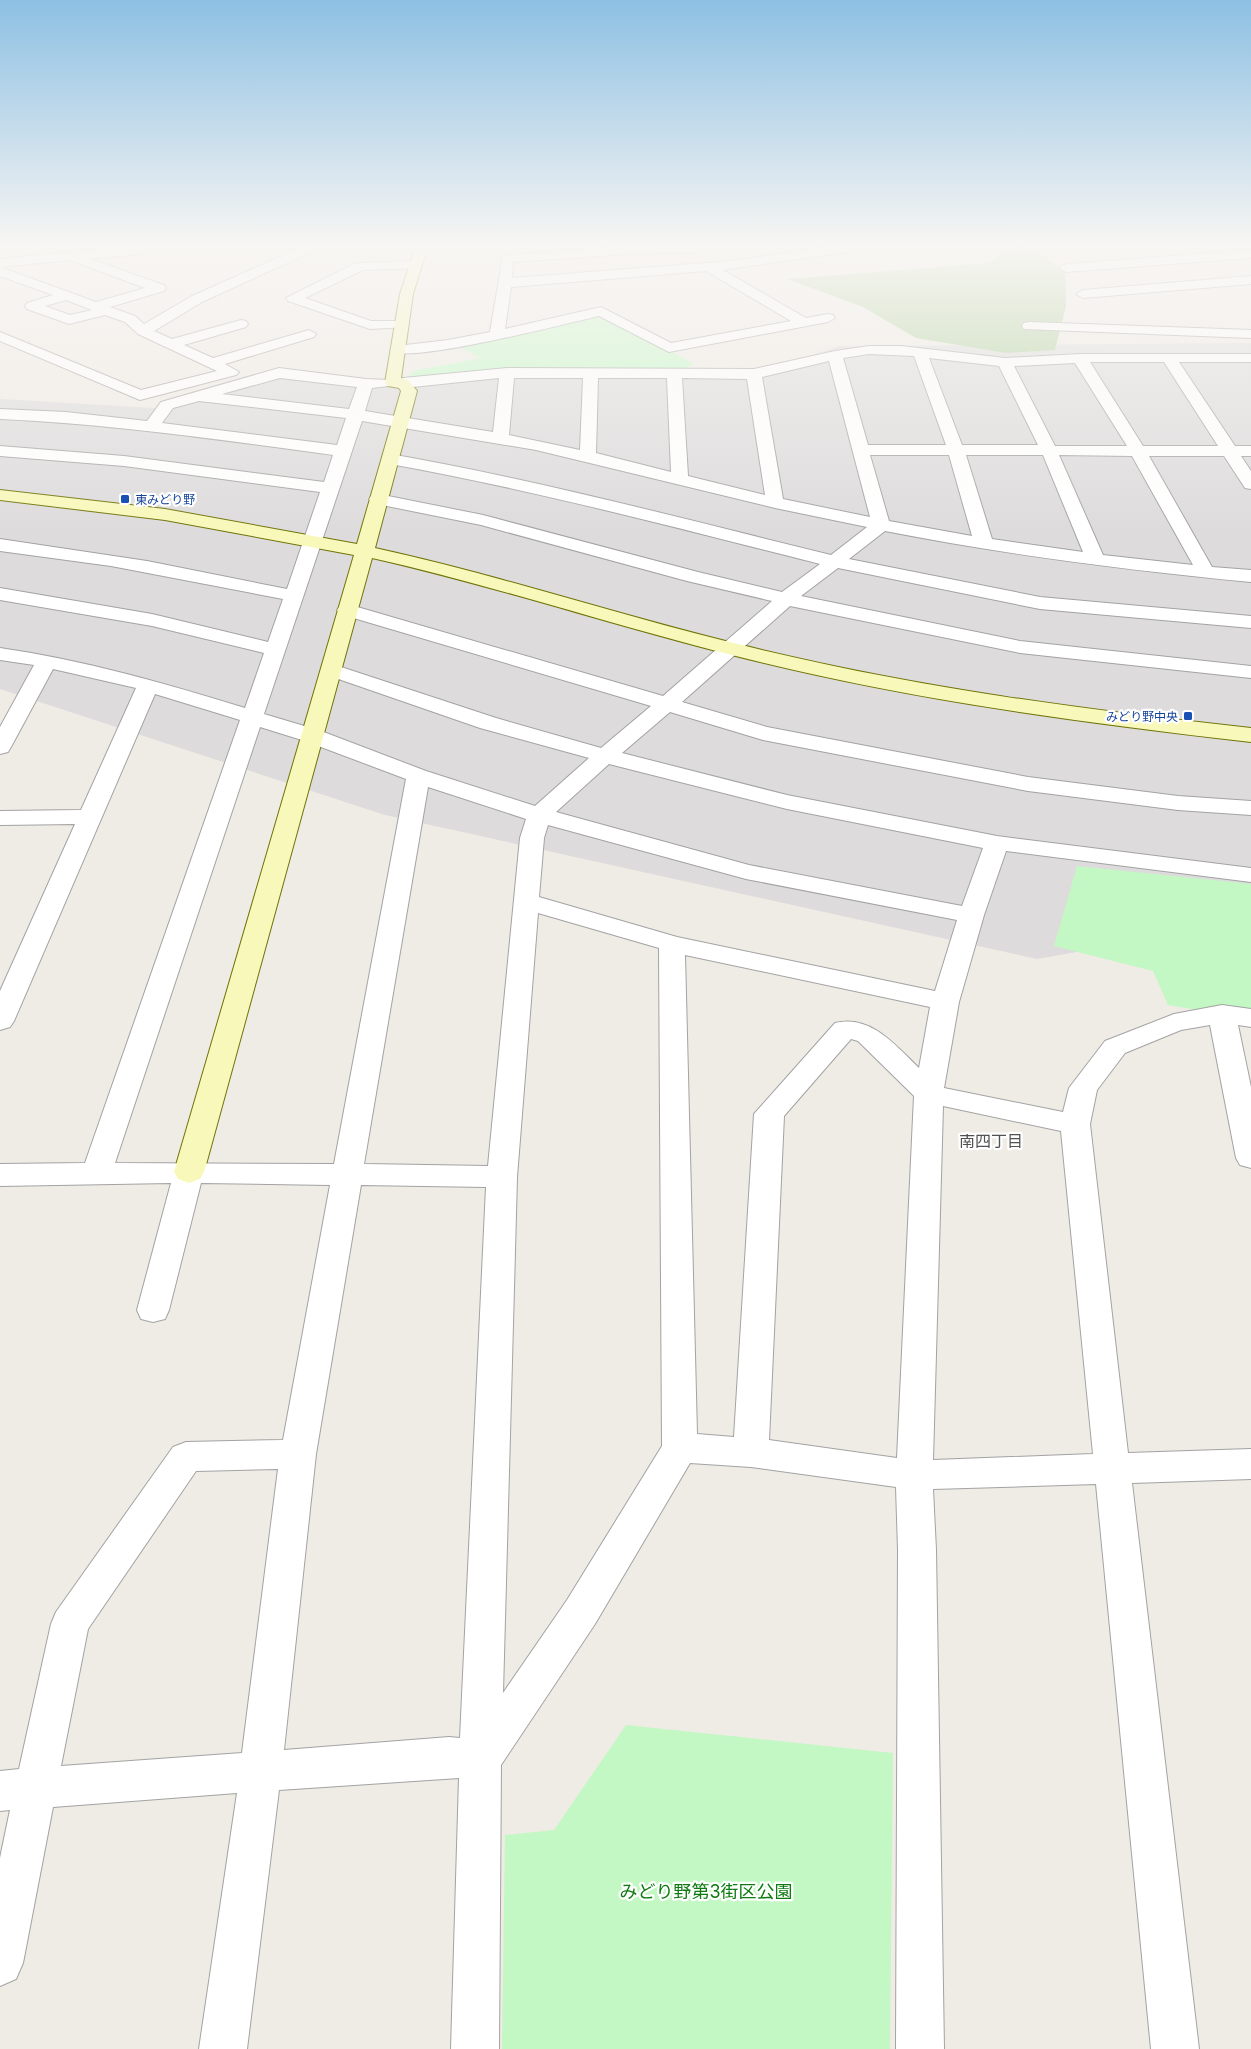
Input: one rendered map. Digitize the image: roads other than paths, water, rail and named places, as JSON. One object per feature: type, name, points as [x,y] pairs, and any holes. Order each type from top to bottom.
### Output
[{"type":"street","points":[[13,342],[140,396],[231,372],[165,342]]},
{"type":"street","points":[[170,344],[178,342]]},
{"type":"street","points":[[212,363],[284,342]]},
{"type":"street","points":[[398,383],[399,342]]},
{"type":"street","points":[[397,350],[417,349],[456,342]]},
{"type":"street","points":[[658,342],[669,348],[704,342]]},
{"type":"street","points":[[151,426],[167,405],[279,373],[366,384],[508,373],[754,374],[835,355],[869,350],[920,352],[1005,362],[1080,358],[1250,360]]},
{"type":"street","points":[[920,352],[956,451],[984,544]]},
{"type":"street","points":[[835,355],[881,525]]},
{"type":"street","points":[[1080,358],[1137,449],[1206,572]]},
{"type":"street","points":[[1168,358],[1251,484]]},
{"type":"street","points":[[1005,362],[1049,451],[1096,561]]},
{"type":"street","points":[[501,438],[508,373]]},
{"type":"street","points":[[674,373],[680,478]]},
{"type":"street","points":[[588,457],[592,374]]},
{"type":"street","points":[[754,374],[775,503]]},
{"type":"street","points":[[153,1310],[189,1172],[409,390],[398,383]]},
{"type":"street","points":[[97,1172],[366,384]]},
{"type":"street","points":[[197,396],[355,415],[501,438],[680,478],[775,503],[984,544],[1096,561],[1251,576]]},
{"type":"street","points":[[0,414],[66,417],[151,426],[342,451]]},
{"type":"street","points":[[862,450],[1049,451],[1137,449],[1251,451]]},
{"type":"street","points":[[0,451],[44,453],[150,464],[330,488]]},
{"type":"street","points":[[390,459],[446,468],[836,562],[1040,603],[1251,622]]},
{"type":"street","points":[[0,495],[148,512],[312,539],[437,568],[633,624],[732,649],[832,673],[936,693],[1138,723],[1251,735]]},
{"type":"street","points":[[378,498],[483,520],[694,577],[786,599],[1020,647],[1251,672]]},
{"type":"street","points":[[475,2049],[480,1760],[502,1177],[532,838],[539,815],[605,756],[732,649],[786,599],[836,562],[881,525]]},
{"type":"street","points":[[0,545],[54,551],[186,573],[294,596]]},
{"type":"street","points":[[0,594],[152,620],[276,650]]},
{"type":"street","points":[[347,610],[763,733],[1028,784],[1178,803],[1251,808]]},
{"type":"street","points":[[0,654],[47,661],[148,685],[313,736],[418,776],[539,815],[746,872],[971,914]]},
{"type":"street","points":[[0,747],[47,661]]},
{"type":"street","points":[[331,670],[488,723],[605,756],[787,802],[998,843],[1251,875]]},
{"type":"street","points":[[0,1021],[148,685]]},
{"type":"street","points":[[224,2049],[261,1770],[298,1454],[346,1174],[418,776]]},
{"type":"street","points":[[0,818],[89,818]]},
{"type":"street","points":[[920,2049],[917,1550],[914,1475],[929,1094],[945,1002],[971,914],[998,843]]},
{"type":"street","points":[[526,901],[672,944],[945,1002]]},
{"type":"street","points":[[480,1760],[581,1612],[680,1448],[672,944]]},
{"type":"street","points":[[1222,1014],[1251,1158]]},
{"type":"street","points":[[1175,2049],[1075,1124],[1083,1088],[1115,1047],[1174,1023],[1222,1014],[1251,1018]]},
{"type":"street","points":[[751,1452],[769,1114],[845,1029],[868,1035],[929,1094],[1075,1124]]},
{"type":"street","points":[[0,1175],[189,1172],[502,1177]]},
{"type":"street","points":[[680,1448],[751,1452],[914,1475],[1251,1464]]},
{"type":"street","points":[[0,1964],[19,1789],[70,1624],[186,1457],[298,1454]]},
{"type":"street","points":[[19,1789],[450,1757],[480,1760]]},
{"type":"place","name":"東みどり野","points":[[125,499]]},
{"type":"place","name":"みどり野中央","points":[[1188,716]]},
{"type":"district","name":"南四丁目","points":[[991,1141]]},
{"type":"park label","name":"みどり野第3街区公園","points":[[706,1891]]}]
